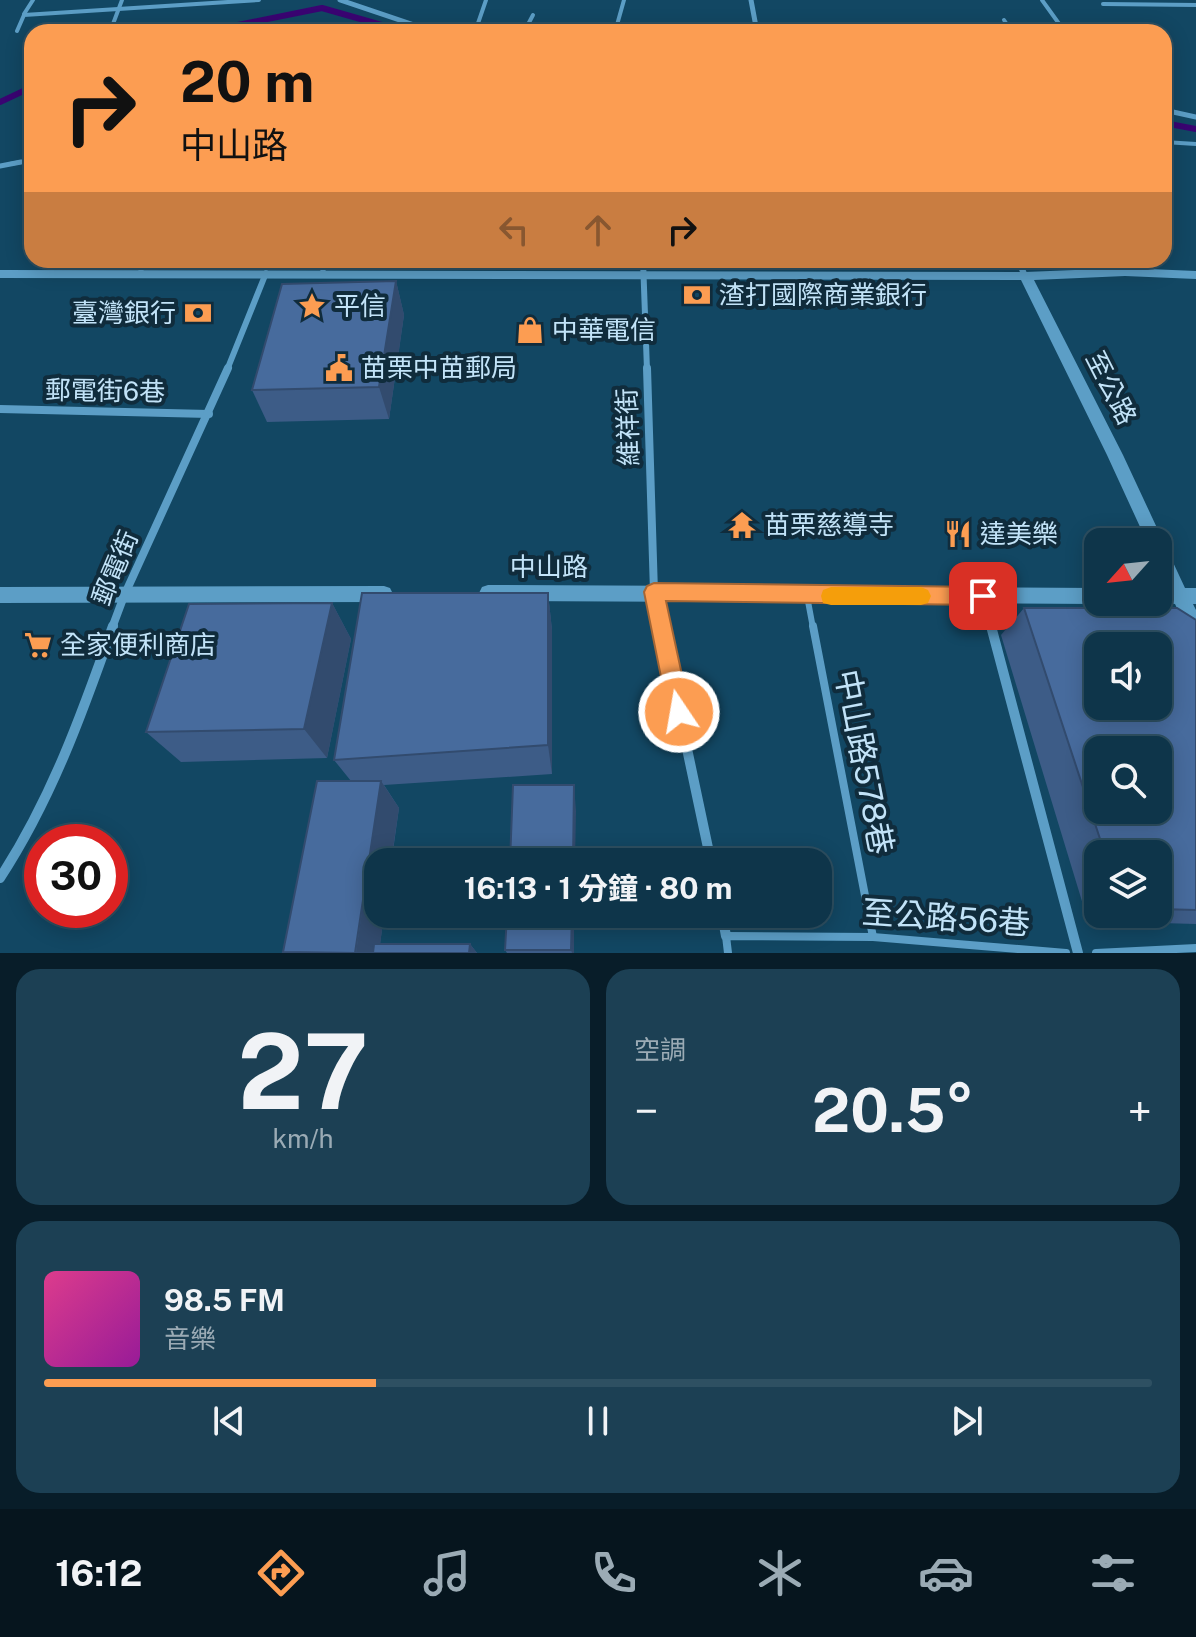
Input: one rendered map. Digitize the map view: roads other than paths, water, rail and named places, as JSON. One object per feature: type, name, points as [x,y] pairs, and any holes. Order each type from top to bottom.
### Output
[{"type":"street","points":[[340,0],[411,24]]},
{"type":"street","points":[[751,0],[758,24]]},
{"type":"street","points":[[1172,112],[1196,117]]},
{"type":"street","points":[[0,274],[122,268]]},
{"type":"street","points":[[163,268],[266,273],[314,268]]},
{"type":"street","points":[[364,268],[642,275],[1025,276],[1125,272],[1196,275]]},
{"type":"street","name":"維祥街","points":[[642,268],[654,592],[708,848]]},
{"type":"street","name":"至公路","points":[[1022,268],[1149,528]]},
{"type":"street","name":"郵電街","points":[[0,878],[19,849],[67,754],[124,596],[209,414],[266,273]]},
{"type":"street","name":"郵電街6巷","points":[[0,409],[209,414]]},
{"type":"street","points":[[1172,572],[1187,596],[1196,629]]},
{"type":"street","name":"中山路","points":[[467,594],[654,592],[807,596],[1084,596]]},
{"type":"street","points":[[0,595],[405,594]]},
{"type":"street","points":[[983,596],[1078,953]]},
{"type":"street","points":[[725,928],[726,936]]},
{"type":"lane","points":[[17,31],[33,0]]},
{"type":"lane","points":[[113,24],[122,0]]},
{"type":"lane","points":[[24,15],[259,0]]},
{"type":"lane","points":[[478,24],[486,0]]},
{"type":"lane","points":[[617,24],[624,0]]},
{"type":"lane","points":[[1042,0],[1059,24]]},
{"type":"lane","points":[[1103,4],[1196,2]]},
{"type":"lane","points":[[528,24],[533,15]]},
{"type":"lane","points":[[1004,20],[1007,24]]},
{"type":"lane","points":[[1172,142],[1196,144]]},
{"type":"lane","points":[[0,166],[24,162]]},
{"type":"lane","name":"中山路578巷","points":[[807,596],[873,937]]},
{"type":"lane","points":[[726,936],[728,953]]},
{"type":"lane","name":"至公路56巷","points":[[726,936],[873,937],[1066,953]]},
{"type":"lane","points":[[1096,953],[1196,948]]},
{"type":"waterway","points":[[243,24],[322,8],[378,24]]},
{"type":"waterway","points":[[0,102],[24,91]]},
{"type":"waterway","points":[[1172,124],[1196,129]]},
{"type":"place","name":"渣打國際商業銀行","points":[[697,295]]},
{"type":"place","name":"平信","points":[[312,306]]},
{"type":"place","name":"臺灣銀行","points":[[198,313]]},
{"type":"place","name":"中華電信","points":[[530,330]]},
{"type":"place","name":"苗栗中苗郵局","points":[[339,368]]},
{"type":"place","name":"苗栗慈導寺","points":[[742,525]]},
{"type":"place","name":"達美樂","points":[[958,534]]},
{"type":"place","name":"全家便利商店","points":[[38,645]]}]
